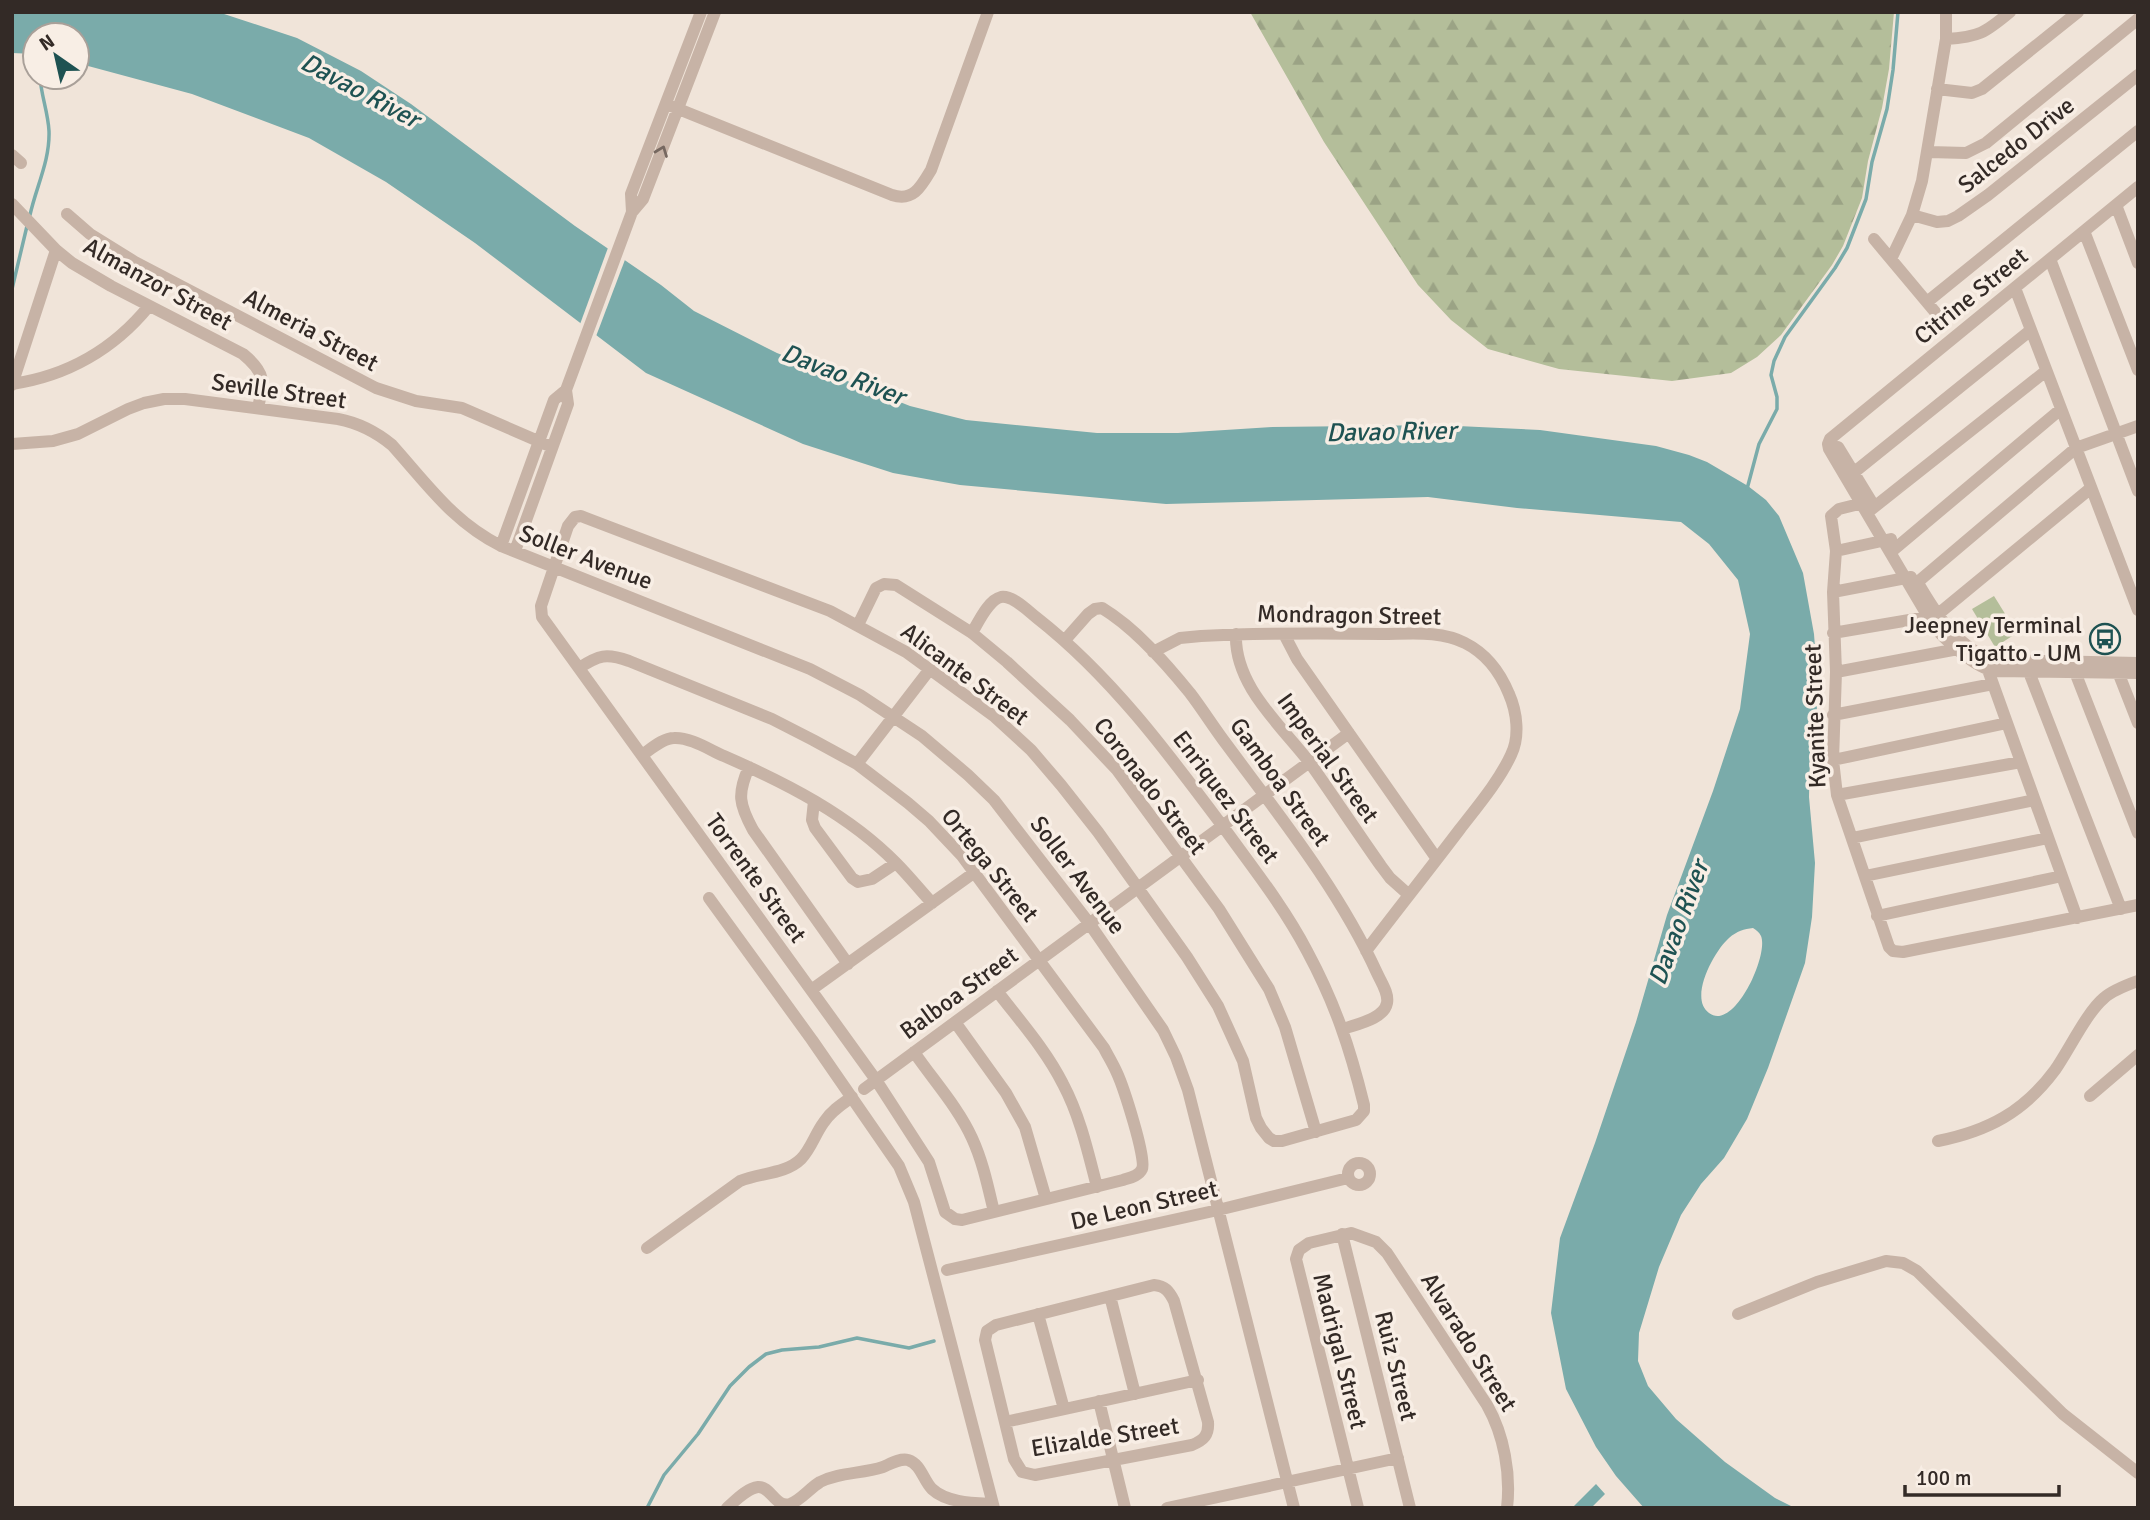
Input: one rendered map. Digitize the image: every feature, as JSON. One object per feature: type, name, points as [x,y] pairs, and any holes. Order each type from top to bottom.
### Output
[{"type":"street","points":[[672,106],[701,12]]},
{"type":"street","points":[[515,551],[568,404],[567,387],[631,214],[631,194],[715,12]]},
{"type":"street","points":[[672,106],[892,195],[912,195],[920,190],[930,170],[988,12]]},
{"type":"street","points":[[1891,260],[1912,215],[1929,152],[1946,39],[1946,12]]},
{"type":"street","points":[[1946,39],[1968,38],[1983,33],[2010,12]]},
{"type":"street","points":[[1937,89],[1972,93],[1982,89],[2078,12]]},
{"type":"street","points":[[1929,152],[1966,153],[1976,149],[2138,19]]},
{"type":"street","name":"Salcedo Drive","points":[[1912,215],[1937,222],[1958,216],[2138,75]]},
{"type":"street","points":[[1927,302],[2138,131]]},
{"type":"street","name":"Citrine Street","points":[[1850,475],[1832,438],[2138,187]]},
{"type":"street","name":"Almanzor Street","points":[[12,204],[56,250],[92,275],[243,354],[257,367],[263,380],[258,408]]},
{"type":"street","points":[[2116,205],[2138,263]]},
{"type":"street","name":"Almeria Street","points":[[67,214],[90,234],[135,262],[376,388],[416,401],[462,408],[552,447]]},
{"type":"street","points":[[2084,231],[2138,370]]},
{"type":"street","points":[[1874,239],[1941,319]]},
{"type":"street","points":[[56,250],[12,385],[53,375],[129,328],[149,306]]},
{"type":"street","points":[[2050,259],[2138,491]]},
{"type":"street","points":[[2015,288],[2138,611]]},
{"type":"street","points":[[2031,330],[1850,475],[1932,616],[1937,631],[1988,670],[2138,673]]},
{"type":"street","points":[[1869,506],[2046,371]]},
{"type":"street","points":[[501,546],[554,400],[567,387]]},
{"type":"street","name":"Seville Street","points":[[12,444],[53,441],[78,434],[162,393],[185,399],[348,421],[380,435],[457,518],[501,546]]},
{"type":"street","points":[[1836,551],[1891,545],[2061,409]]},
{"type":"street","points":[[1833,592],[1912,581],[2076,448],[2138,426]]},
{"type":"street","points":[[1833,633],[1932,616],[2091,488]]},
{"type":"street","name":"Kyanite Street","points":[[1869,506],[1839,509],[1833,513],[1831,519],[1836,551],[1833,592],[1836,673],[1833,760],[1837,795],[1886,942],[1892,951],[1903,952],[2077,918]]},
{"type":"street","name":"Alicante Street","points":[[554,567],[571,521],[582,516],[791,595],[858,625],[930,669],[995,718],[1031,750],[1098,832],[1187,957],[1218,1006],[1243,1061],[1256,1118],[1269,1138],[1282,1141],[1316,1132]]},
{"type":"street","name":"Soller Avenue","points":[[501,546],[810,669],[894,716],[945,755],[994,800],[1140,994],[1163,1030],[1176,1057],[1188,1090],[1294,1508]]},
{"type":"street","name":"Torrente Street","points":[[554,567],[540,613],[876,1080],[929,1162],[948,1216],[954,1220],[962,1220],[994,1212]]},
{"type":"street","name":"Coronado Street","points":[[858,625],[876,588],[884,584],[896,585],[972,633],[1048,698],[1092,741],[1117,770],[1219,909],[1269,989],[1285,1027],[1316,1132]]},
{"type":"street","name":"Enriquez Street","points":[[972,633],[994,601],[1007,597],[1065,640],[1144,723],[1263,881],[1293,926],[1326,988],[1343,1029],[1364,1105],[1361,1116],[1349,1123],[1316,1132]]},
{"type":"street","name":"Gamboa Street","points":[[1065,640],[1095,609],[1102,608],[1113,614],[1153,652],[1190,693],[1265,795],[1326,883],[1366,951],[1387,996],[1387,1006],[1382,1013],[1343,1029]]},
{"type":"street","points":[[1932,616],[1992,660],[2138,663]]},
{"type":"street","name":"Mondragon Street","points":[[1153,652],[1180,638],[1236,634],[1426,634],[1464,642],[1491,662],[1513,701],[1517,721],[1512,755],[1483,799],[1366,951]]},
{"type":"street","name":"Imperial Street","points":[[1236,634],[1237,658],[1267,712],[1309,762],[1390,878],[1409,895]]},
{"type":"street","points":[[1284,634],[1291,649],[1437,859]]},
{"type":"street","points":[[1836,673],[1958,649]]},
{"type":"street","name":"Ortega Street","points":[[579,668],[601,656],[629,661],[772,719],[857,764],[929,821],[975,872],[1096,1037],[1118,1075],[1143,1159],[1142,1170],[1131,1178],[1097,1187]]},
{"type":"street","points":[[857,764],[930,669]]},
{"type":"street","points":[[1988,670],[2077,918],[2138,905]]},
{"type":"street","points":[[2029,672],[2121,909]]},
{"type":"street","points":[[2075,672],[2138,832]]},
{"type":"street","points":[[2118,672],[2138,723]]},
{"type":"street","points":[[1833,715],[1993,684]]},
{"type":"street","points":[[1833,760],[2007,723]]},
{"type":"street","name":"Balboa Street","points":[[864,1088],[1349,733]]},
{"type":"street","points":[[642,755],[667,739],[675,738],[749,767],[814,801],[863,834],[896,863],[932,903]]},
{"type":"street","points":[[1837,795],[2021,762]]},
{"type":"street","points":[[749,767],[741,786],[740,802],[752,830],[848,964]]},
{"type":"street","points":[[1852,838],[2034,800]]},
{"type":"street","points":[[814,801],[812,820],[852,878],[865,882],[896,863]]},
{"type":"street","points":[[1865,876],[2048,838]]},
{"type":"street","points":[[811,990],[975,872]]},
{"type":"street","points":[[1877,916],[2062,876]]},
{"type":"street","points":[[709,898],[852,1097],[899,1166],[910,1189],[994,1506],[940,1495],[927,1483],[916,1465],[903,1460],[874,1470],[824,1480],[790,1504],[777,1501],[764,1488],[758,1487],[745,1493],[727,1508]]},
{"type":"street","points":[[1938,1141],[1987,1128],[2020,1105],[2053,1072],[2095,1008],[2105,998],[2138,981]]},
{"type":"street","points":[[914,1052],[972,1137],[984,1167],[994,1212],[1097,1187],[1083,1130],[1063,1084],[1041,1049],[997,991]]},
{"type":"street","points":[[955,1022],[1006,1093],[1025,1127],[1046,1199]]},
{"type":"street","points":[[2090,1096],[2138,1055]]},
{"type":"street","points":[[647,1248],[740,1181],[790,1167],[800,1160],[831,1113],[852,1097]]},
{"type":"street","name":"De Leon Street","points":[[947,1270],[1218,1210],[1348,1178]]},
{"type":"street","name":"Alvarado Street","points":[[1342,1234],[1350,1233],[1368,1238],[1377,1242],[1387,1253],[1487,1405],[1498,1428],[1503,1449],[1509,1490],[1507,1508]]},
{"type":"street","name":"Ruiz Street","points":[[1342,1234],[1410,1508]]},
{"type":"street","name":"Madrigal Street","points":[[1342,1234],[1303,1246],[1296,1259],[1358,1508]]},
{"type":"street","points":[[1738,1314],[1817,1282],[1886,1261],[1903,1263],[1917,1271],[2063,1414],[2138,1473]]},
{"type":"street","name":"Elizalde Street","points":[[1154,1285],[1167,1289],[1174,1301],[1198,1380],[1208,1422],[1206,1437],[1192,1445],[1114,1460],[1035,1475],[1022,1472],[1013,1460],[985,1336],[991,1327],[996,1325],[1110,1296],[1154,1285]]},
{"type":"street","points":[[1110,1296],[1135,1394]]},
{"type":"street","points":[[1038,1314],[1064,1409]]},
{"type":"street","points":[[1004,1422],[1198,1380]]},
{"type":"street","points":[[1100,1401],[1125,1508]]},
{"type":"street","points":[[1167,1508],[1398,1458]]},
{"type":"street","points":[[1228,1494],[1232,1508]]},
{"type":"green space","points":[[1250,12],[1894,12],[1889,69],[1862,198],[1843,246],[1832,265],[1781,335],[1757,357],[1731,373],[1672,381],[1559,369],[1488,349],[1451,320],[1418,285],[1324,142]]},
{"type":"green space","points":[[1994,596],[2017,633],[1995,647],[1972,609]]},
{"type":"water","name":"Davao River","points":[[12,12],[218,12],[297,38],[361,71],[411,104],[694,311],[777,353],[910,406],[966,420],[1097,433],[1437,425],[1540,430],[1656,446],[1689,455],[1707,462],[1766,500],[1779,516],[1803,573],[1814,634],[1818,687],[1816,723],[1810,754],[1809,797],[1815,863],[1812,917],[1805,963],[1747,1119],[1724,1158],[1701,1184],[1681,1215],[1659,1267],[1639,1333],[1638,1361],[1648,1386],[1676,1419],[1725,1462],[1775,1498],[1795,1508],[1644,1508],[1616,1476],[1596,1447],[1566,1389],[1551,1313],[1560,1238],[1636,1022],[1667,915],[1740,709],[1750,634],[1738,580],[1709,544],[1681,522],[1517,508],[1428,497],[1166,504],[960,485],[893,473],[803,444],[646,373],[475,243],[386,182],[309,138],[192,94],[91,67],[91,21],[21,21],[21,53],[12,53]],"holes":[[[1753,928],[1758,932],[1762,946],[1760,959],[1747,989],[1729,1012],[1719,1016],[1709,1013],[1703,1006],[1702,986],[1717,953],[1723,944],[1738,932]]]},
{"type":"water","points":[[1596,1484],[1605,1494],[1591,1508],[1572,1508]]},
{"type":"pier","points":[[609,245],[626,257],[595,339],[579,327]]},
{"type":"waterway","points":[[1747,489],[1759,444],[1777,409],[1771,375],[1774,361],[1785,337],[1847,248],[1866,199],[1872,162],[1887,109],[1898,12]]},
{"type":"waterway","points":[[30,215],[49,142],[42,91]]},
{"type":"waterway","points":[[12,289],[27,226]]},
{"type":"waterway","points":[[647,1508],[664,1475],[698,1434],[730,1386],[766,1354],[819,1347],[857,1338],[909,1348],[934,1341]]},
{"type":"place","name":"Jeepney Terminal Tigatto - UM","points":[[2105,639]]}]
